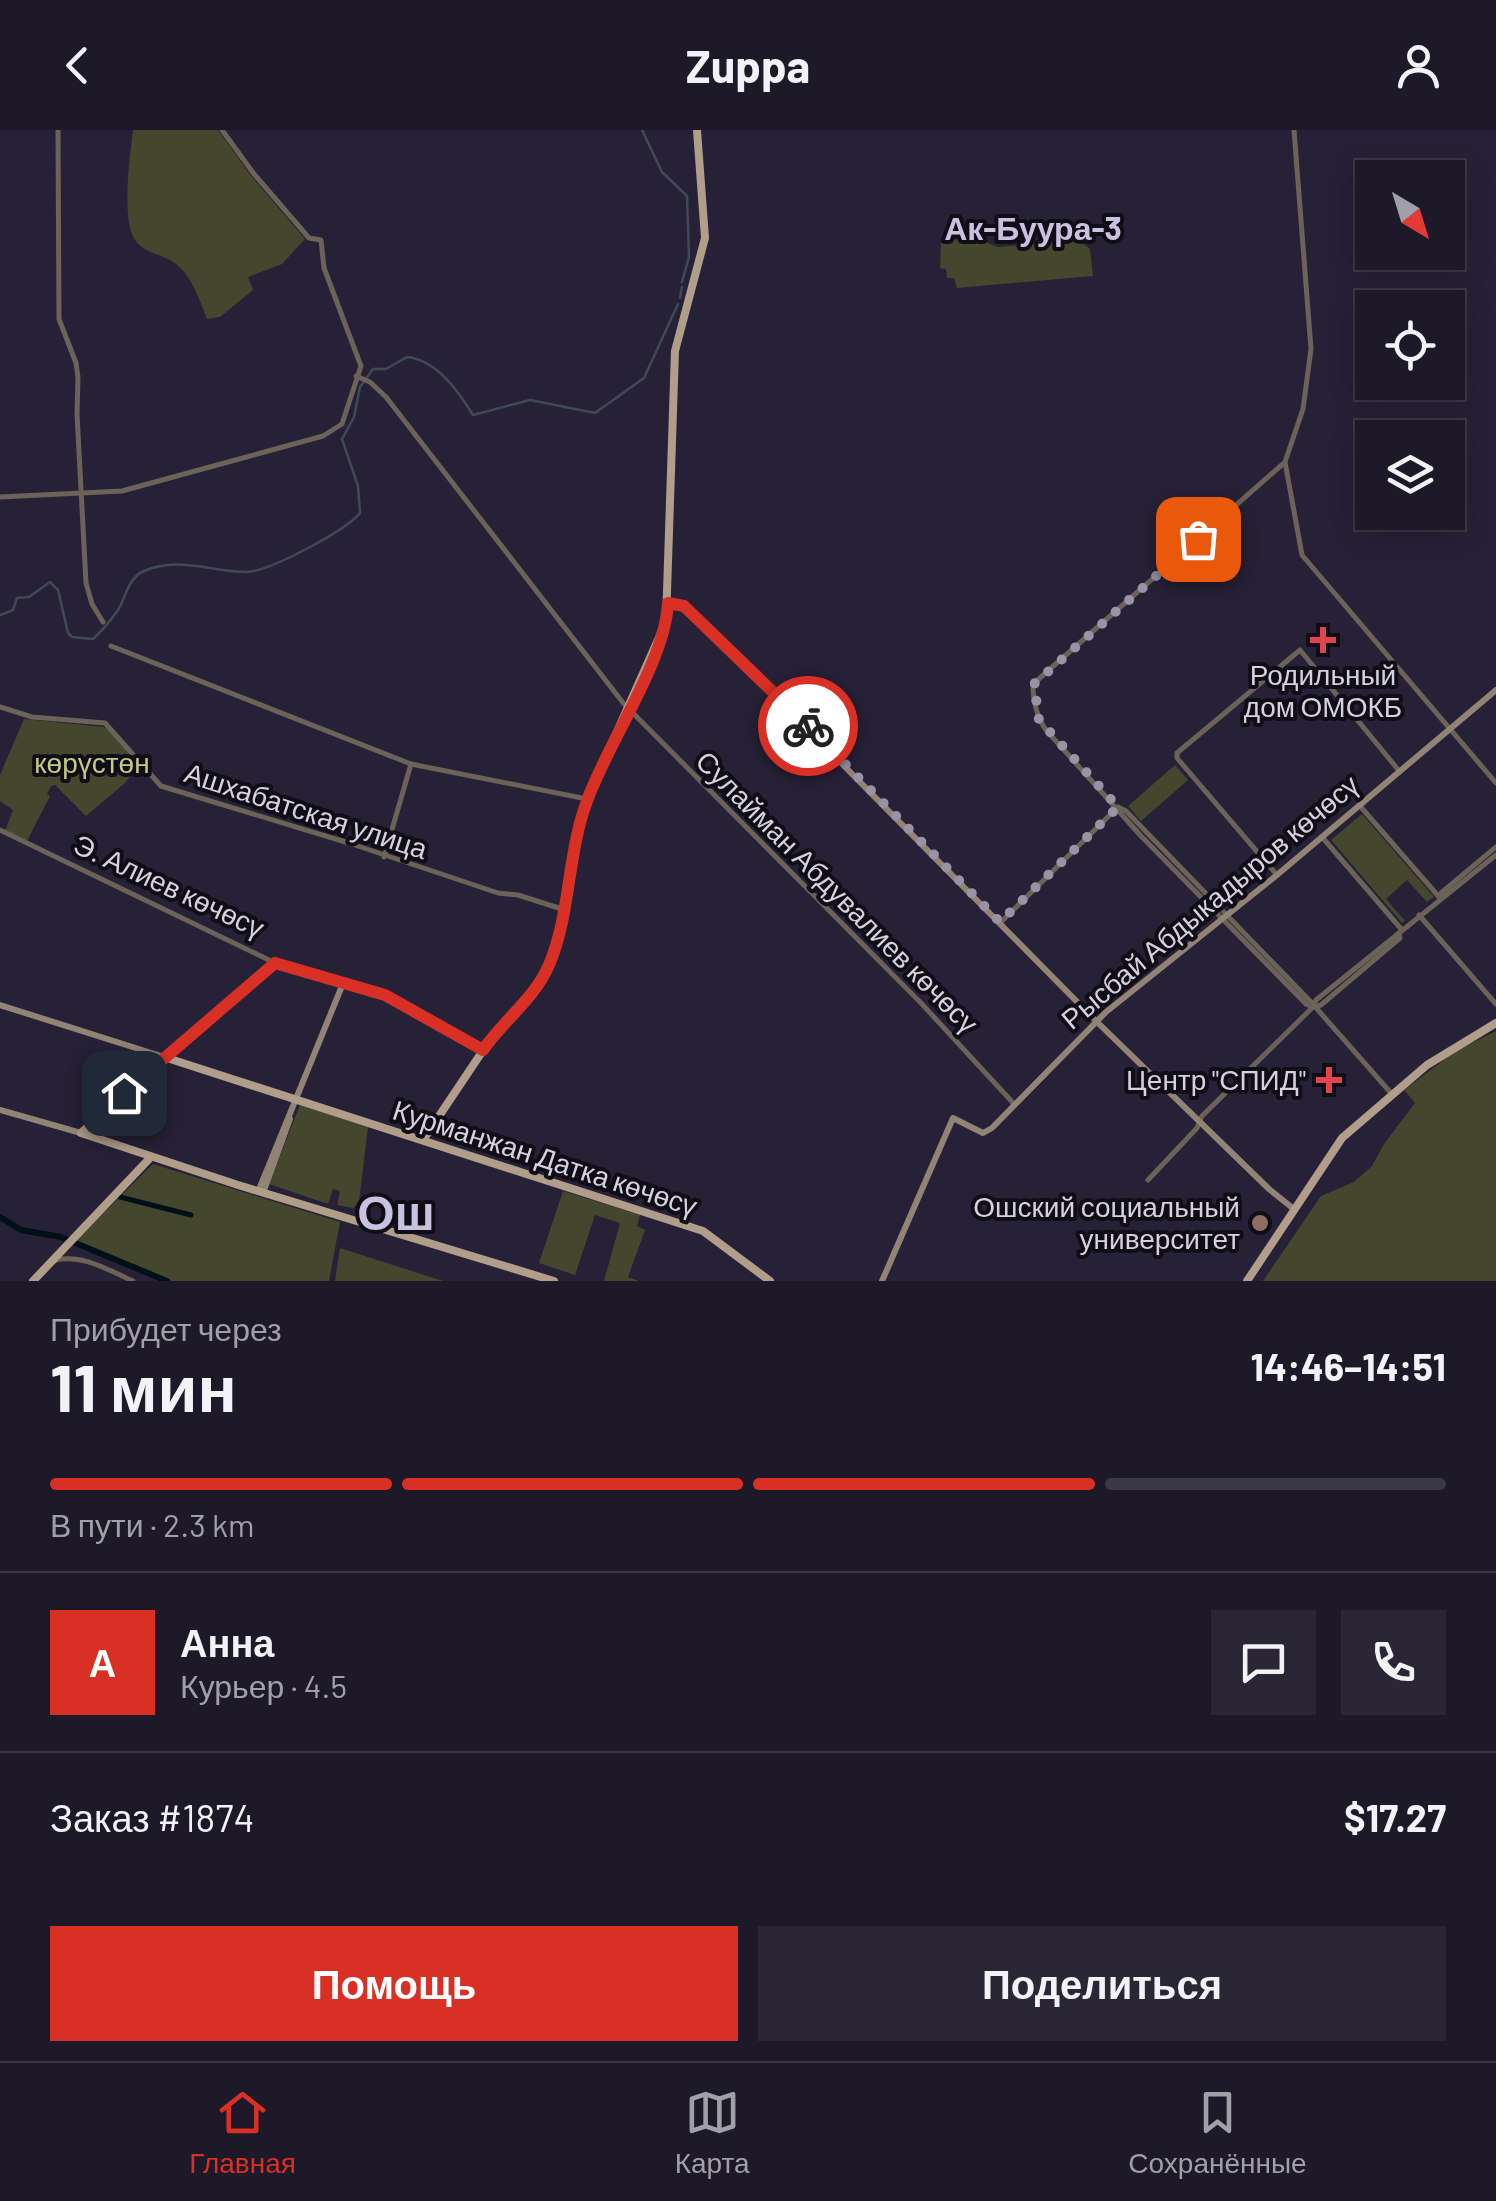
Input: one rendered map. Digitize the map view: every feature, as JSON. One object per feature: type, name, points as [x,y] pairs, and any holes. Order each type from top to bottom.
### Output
[{"type":"main road","points":[[422,1140],[483,1050],[543,976],[565,910],[574,844],[587,799],[659,643],[668,603],[675,351],[705,238],[697,130]]},
{"type":"main road","points":[[668,603],[684,606],[710,630],[1096,1021],[1296,1210]]},
{"type":"main road","name":"Рысбай Абдыкадыров көчөсү","points":[[882,1281],[953,1118],[983,1134],[1096,1021],[1496,690]]},
{"type":"main road","points":[[80,1133],[275,963]]},
{"type":"main road","name":"Э. Алиев көчөсү","points":[[275,963],[385,995],[483,1050]]},
{"type":"main road","points":[[261,1192],[344,981]]},
{"type":"main road","points":[[0,1006],[164,1057]]},
{"type":"main road","points":[[1247,1281],[1338,1141],[1391,1093],[1443,1054],[1496,1023]]},
{"type":"main road","name":"Курманжан Датка көчөсү","points":[[164,1057],[703,1231],[770,1281]]},
{"type":"main road","points":[[0,1110],[554,1281]]},
{"type":"main road","points":[[33,1281],[150,1158]]},
{"type":"street","points":[[58,130],[59,320],[76,364],[86,582],[92,604],[104,622]]},
{"type":"street","points":[[0,497],[122,492],[323,436],[342,424],[361,366],[324,268],[321,240],[308,238],[222,130]]},
{"type":"street","points":[[1294,130],[1311,349],[1302,409],[1285,462],[1302,554],[1496,783]]},
{"type":"street","name":"Сулайман Абдувалиев көчөсү","points":[[359,377],[386,398],[571,639],[629,708],[921,1003],[1015,1104]]},
{"type":"street","points":[[1285,462],[1034,684],[1039,720],[1391,1093]]},
{"type":"street","points":[[111,646],[412,764],[587,799]]},
{"type":"street","points":[[1277,875],[1177,758],[1177,753],[1300,650],[1400,772]]},
{"type":"street","name":"Ашхабатская улица","points":[[0,706],[32,717],[105,723],[161,786],[565,910]]},
{"type":"street","points":[[384,856],[412,764]]},
{"type":"street","points":[[1360,806],[1440,898]]},
{"type":"street","points":[[1000,922],[1118,807]]},
{"type":"street","name":"Э. Алиев көчөсү","points":[[0,830],[275,963]]},
{"type":"street","points":[[1322,837],[1401,931]]},
{"type":"street","points":[[1148,1180],[1232,1083],[1313,1007],[1321,1005],[1400,938],[1401,931],[1441,893],[1496,851]]},
{"type":"street","points":[[1420,915],[1496,1004]]},
{"type":"street","points":[[52,1258],[78,1258],[133,1281]]},
{"type":"green space","points":[[133,130],[218,130],[305,239],[282,264],[248,277],[253,290],[220,317],[207,319],[182,270],[135,240],[127,202]]},
{"type":"green space","points":[[970,236],[998,247],[1078,240],[1090,249],[1093,276],[957,288],[954,278],[947,278],[946,269],[940,268],[941,243]]},
{"type":"green space","name":"көрүстөн","points":[[24,719],[104,727],[116,735],[138,766],[125,783],[86,816],[55,785],[51,786],[47,794],[50,796],[26,843],[5,831],[13,810],[0,801],[0,775]]},
{"type":"green space","points":[[1175,765],[1188,780],[1141,821],[1128,806]]},
{"type":"green space","points":[[1362,814],[1434,897],[1427,902],[1407,880],[1386,899],[1405,921],[1402,923],[1331,840]]},
{"type":"green space","points":[[1496,1031],[1496,1281],[1263,1281],[1321,1196],[1354,1182],[1372,1166],[1415,1103],[1404,1090],[1456,1051]]},
{"type":"green space","points":[[300,1105],[368,1127],[359,1202],[353,1208],[337,1205],[340,1191],[333,1189],[328,1204],[269,1184]]},
{"type":"green space","points":[[153,1164],[340,1222],[329,1281],[171,1281],[75,1241]]},
{"type":"green space","points":[[563,1191],[640,1215],[637,1226],[645,1230],[628,1277],[639,1281],[604,1281],[620,1223],[595,1215],[575,1275],[539,1263]]},
{"type":"green space","points":[[340,1248],[443,1281],[335,1281]]},
{"type":"waterway","points":[[642,130],[662,172],[687,196],[689,257],[682,282]]},
{"type":"waterway","points":[[680,298],[682,287]]},
{"type":"waterway","points":[[0,615],[13,610],[17,598],[29,597],[50,582],[58,590],[68,633],[93,639],[142,572],[168,565],[247,572],[325,539],[360,513],[358,486],[342,439],[354,417],[360,387],[373,369],[386,369],[407,357],[418,359],[437,370],[473,415],[530,400],[595,413],[644,378],[678,304]]},
{"type":"waterway","points":[[120,1197],[191,1215]]},
{"type":"waterway","points":[[0,1217],[21,1230],[61,1237],[167,1281]]},
{"type":"way so far","points":[[808,726],[1000,922],[1118,807],[1039,720],[1034,684],[1198,539]]},
{"type":"place","name":"Родильный дом ОМОКБ","points":[[1323,640]]},
{"type":"place","name":"Центр \"СПИД\"","points":[[1329,1080]]},
{"type":"place","name":"Ошский социальный университет","points":[[1260,1223]]},
{"type":"district","name":"Ак-Буура-3","points":[[1033,229]]},
{"type":"district","name":"Ош","points":[[396,1213]]},
{"type":"route","points":[[124,1093],[275,963],[385,995],[483,1050],[536,987],[550,962],[565,910],[572,858],[587,799],[659,643],[668,603],[684,606],[808,726]]}]
